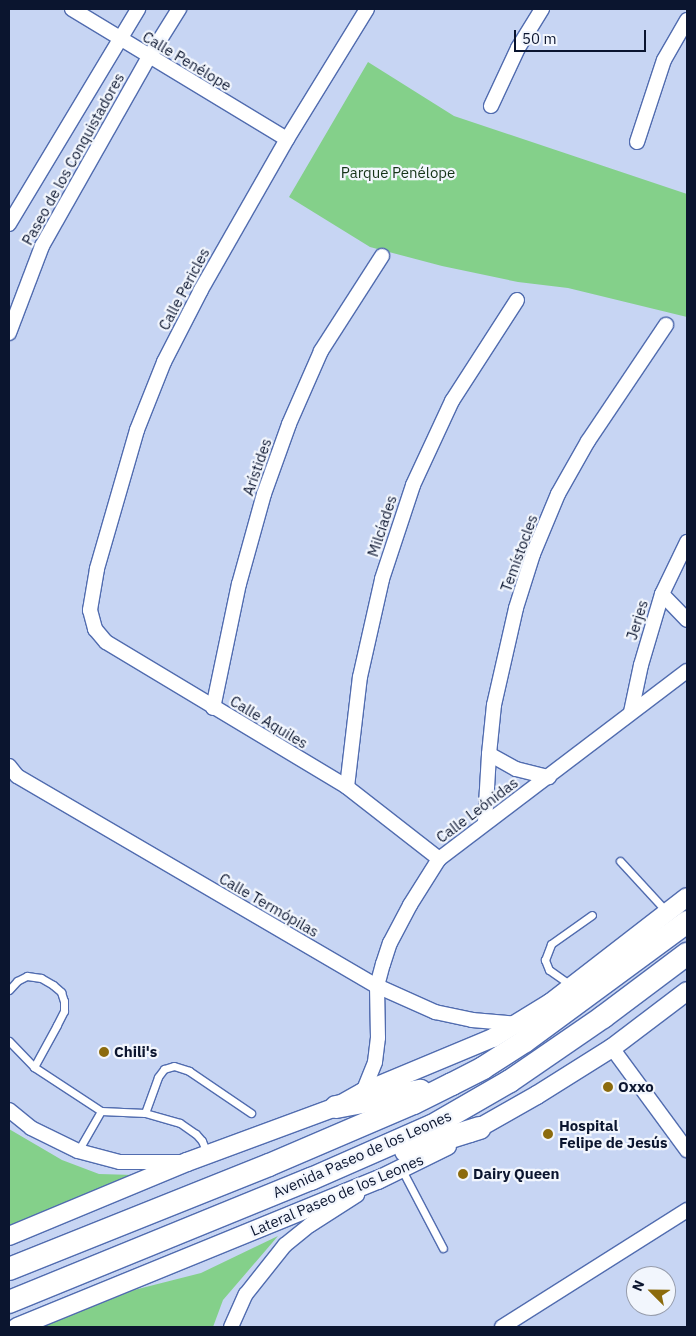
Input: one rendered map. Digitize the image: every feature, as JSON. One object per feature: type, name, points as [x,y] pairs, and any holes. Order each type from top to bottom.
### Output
[{"type":"main road","name":"Avenida Paseo de los Leones","points":[[9,1269],[260,1168],[414,1103],[452,1084],[483,1068],[525,1041],[687,922]]},
{"type":"main road","name":"Avenida Paseo de los Leones","points":[[9,1302],[312,1179],[432,1126],[510,1081],[603,1017],[687,954]]},
{"type":"main road","points":[[336,1107],[452,1084]]},
{"type":"main road","points":[[312,1179],[480,1128]]},
{"type":"street","name":"Calle Penélope","points":[[72,9],[287,139]]},
{"type":"street","name":"Paseo de los Conquistadores","points":[[9,224],[138,9]]},
{"type":"street","name":"Paseo de los Conquistadores","points":[[9,333],[42,246],[149,57],[180,9]]},
{"type":"street","name":"Calle Pericles","points":[[90,610],[97,569],[137,430],[164,362],[201,290],[287,139],[367,9]]},
{"type":"street","points":[[491,106],[518,48],[542,9]]},
{"type":"street","points":[[637,142],[664,60],[687,20]]},
{"type":"street","name":"Arístides","points":[[213,708],[239,584],[264,494],[289,424],[321,351],[382,256]]},
{"type":"street","name":"Milcíades","points":[[347,787],[360,677],[382,579],[413,485],[452,401],[518,300]]},
{"type":"street","name":"Temístocles","points":[[485,822],[494,705],[516,608],[533,554],[558,494],[588,441],[666,325]]},
{"type":"street","name":"Jerjes","points":[[631,712],[641,665],[662,594],[687,542]]},
{"type":"street","points":[[662,594],[687,620]]},
{"type":"street","name":"Calle Aquiles","points":[[90,610],[95,628],[106,642],[347,787],[439,858]]},
{"type":"street","name":"Calle Leónidas","points":[[364,1092],[375,1062],[378,1038],[377,986],[390,943],[439,858],[485,822],[549,777],[631,712],[687,671]]},
{"type":"street","points":[[489,754],[516,769],[549,777]]},
{"type":"street","name":"Calle Termópilas","points":[[12,772],[377,986],[435,1012],[472,1020],[519,1024]]},
{"type":"street","points":[[9,1236],[187,1162],[336,1107],[364,1092],[484,1042],[519,1024],[572,986],[687,897]]},
{"type":"street","name":"Lateral Paseo de los Leones","points":[[17,1327],[402,1170],[480,1128],[612,1048],[687,991]]},
{"type":"street","points":[[612,1048],[687,1150]]},
{"type":"street","points":[[9,1110],[31,1128],[78,1151],[120,1162],[187,1162]]},
{"type":"street","points":[[231,1327],[246,1294],[285,1245],[310,1225],[378,1180]]},
{"type":"street","points":[[502,1327],[687,1210]]},
{"type":"lane","points":[[620,861],[667,913]]},
{"type":"lane","points":[[572,986],[549,970],[545,960],[552,944],[592,915]]},
{"type":"lane","points":[[9,990],[17,981],[28,976],[41,978],[54,985],[64,1001],[64,1011],[58,1025],[34,1067]]},
{"type":"lane","points":[[9,1041],[34,1067],[101,1111],[145,1113],[190,1128],[202,1141],[208,1155]]},
{"type":"lane","points":[[145,1113],[158,1077],[164,1070],[174,1066],[198,1076],[251,1113]]},
{"type":"lane","points":[[78,1151],[101,1111]]},
{"type":"lane","points":[[402,1170],[443,1248]]},
{"type":"green space","name":"Parque Penélope","points":[[368,62],[454,116],[687,194],[687,317],[568,288],[518,282],[442,266],[370,247],[289,197]]},
{"type":"green space","points":[[9,1129],[62,1160],[99,1174],[134,1175],[9,1227]]},
{"type":"green space","points":[[278,1236],[223,1300],[213,1327],[41,1327],[134,1290],[201,1273]]},
{"type":"place","name":"Chili's","points":[[104,1052]]},
{"type":"place","name":"Oxxo","points":[[608,1087]]},
{"type":"place","name":"Hospital Felipe de Jesús","points":[[548,1134]]},
{"type":"place","name":"Dairy Queen","points":[[463,1174]]}]
